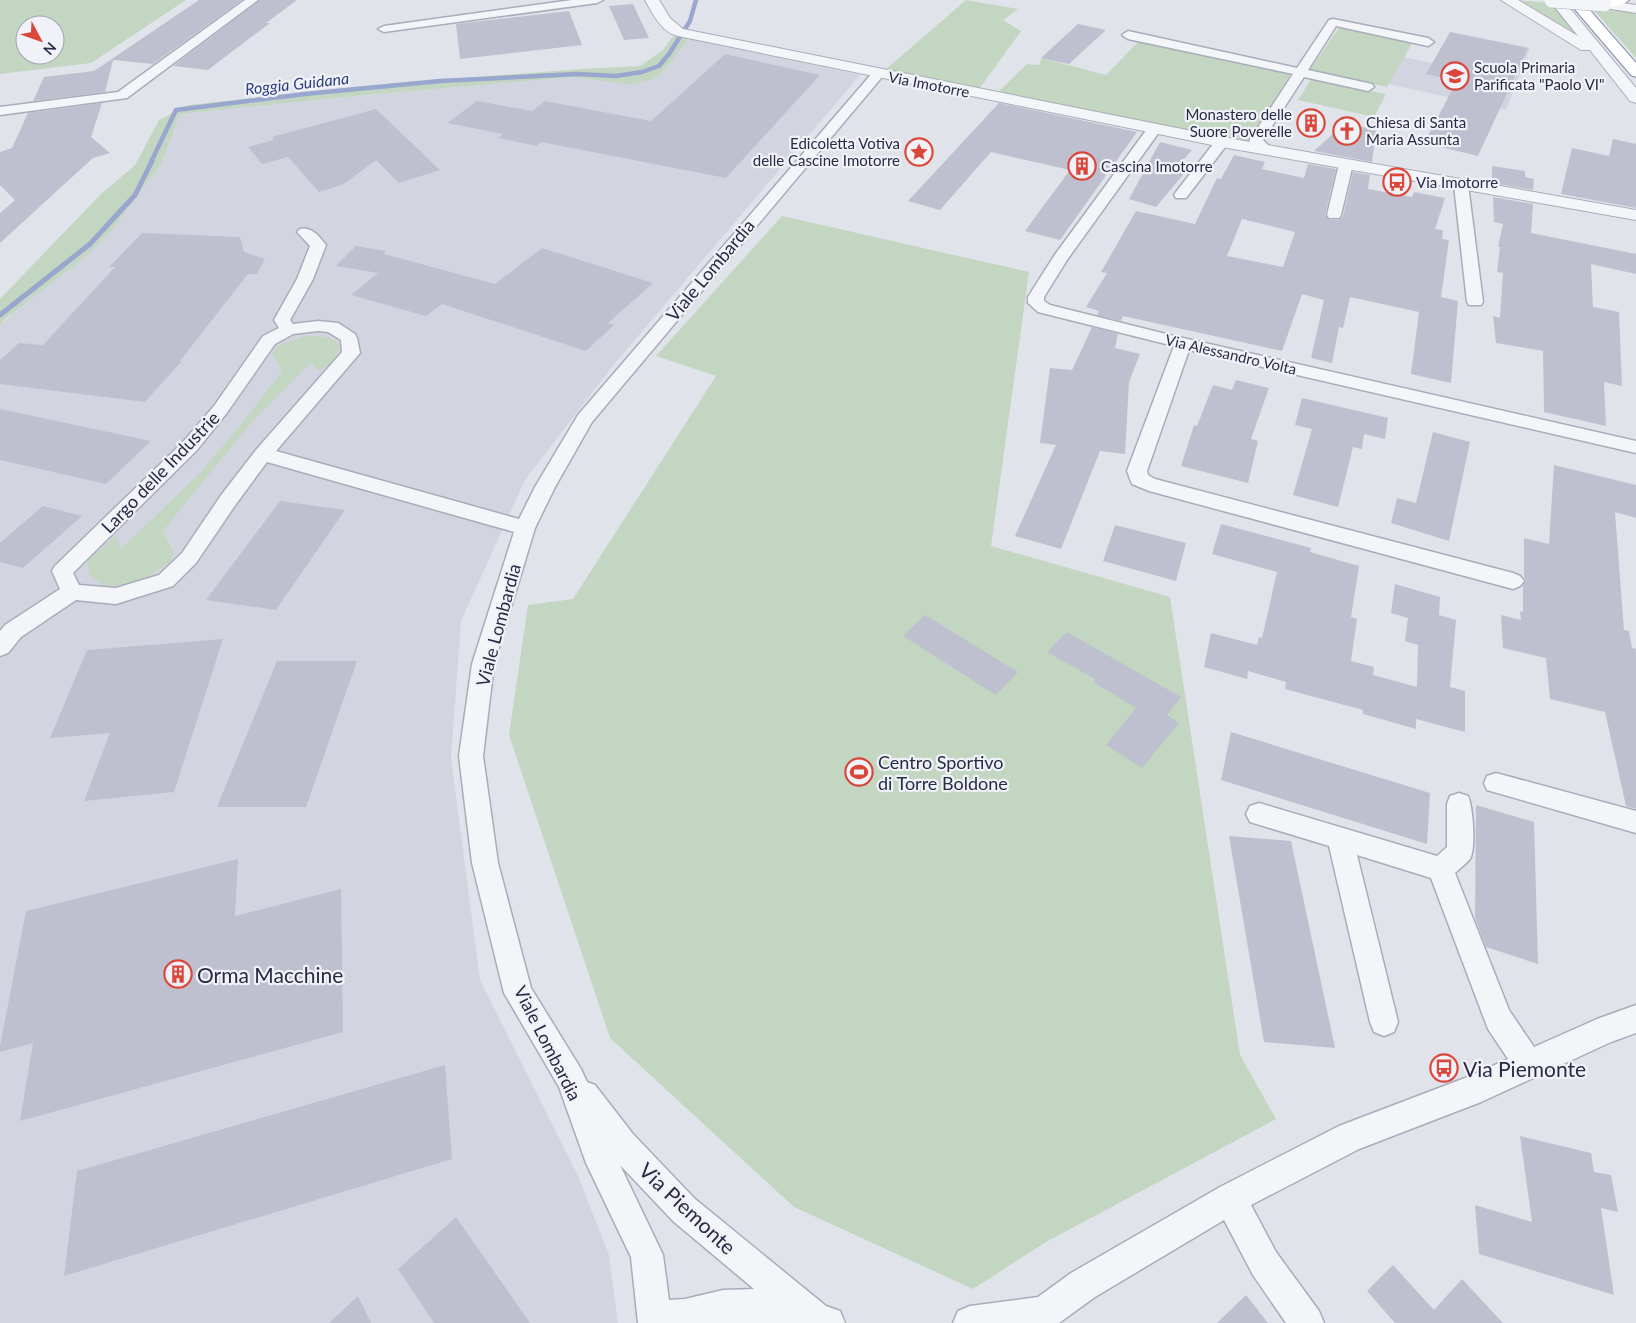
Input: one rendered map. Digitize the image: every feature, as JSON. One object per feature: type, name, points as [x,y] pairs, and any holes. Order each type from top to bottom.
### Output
[{"type":"highway","points":[[1574,0],[1636,72]]},
{"type":"highway","points":[[1604,4],[1622,0]]},
{"type":"street","points":[[0,111],[122,95],[252,0]]},
{"type":"street","points":[[384,29],[439,25],[597,0]]},
{"type":"street","name":"Via Imotorre","points":[[652,0],[664,21],[678,32],[695,36],[1222,142],[1636,215]]},
{"type":"street","points":[[1508,0],[1585,46],[1612,68]]},
{"type":"street","points":[[1554,0],[1636,98]]},
{"type":"street","points":[[1554,0],[1636,9]]},
{"type":"street","points":[[1266,150],[1256,141],[1333,22],[1428,42]]},
{"type":"street","points":[[1128,35],[1368,87]]},
{"type":"street","name":"Viale Lombardia","points":[[655,1320],[647,1255],[597,1152],[571,1079],[518,993],[485,863],[471,756],[483,664],[526,528],[546,487],[584,419],[878,74]]},
{"type":"street","name":"Via Alessandro Volta","points":[[1155,128],[1060,259],[1036,297],[1036,303],[1044,309],[1186,344],[1636,446]]},
{"type":"street","points":[[1181,195],[1222,142]]},
{"type":"street","points":[[1334,215],[1346,164]]},
{"type":"street","points":[[1461,184],[1475,302]]},
{"type":"street","points":[[288,330],[282,320],[305,279],[318,245],[305,232]]},
{"type":"street","name":"Largo delle Industrie","points":[[318,326],[332,327],[349,338],[351,353],[264,454],[229,499],[189,558],[166,581],[116,596],[72,592],[62,571],[190,446],[220,410],[269,340],[288,330],[318,326]]},
{"type":"street","points":[[1186,344],[1182,346],[1137,470],[1140,479],[1149,484],[1513,581]]},
{"type":"street","points":[[264,454],[526,528]]},
{"type":"street","points":[[0,647],[13,631],[72,592]]},
{"type":"street","points":[[1496,783],[1636,822]]},
{"type":"street","points":[[1441,869],[1460,852],[1459,804]]},
{"type":"street","points":[[1259,814],[1441,869]]},
{"type":"street","points":[[1340,839],[1384,1022]]},
{"type":"street","points":[[1441,869],[1498,1019],[1529,1064]]},
{"type":"street","points":[[970,1323],[1038,1318],[1083,1286],[1231,1198],[1350,1137],[1470,1091],[1607,1029],[1636,1019]]},
{"type":"street","name":"Via Piemonte","points":[[571,1079],[622,1145],[684,1210],[822,1323]]},
{"type":"street","points":[[1231,1198],[1244,1230],[1292,1305],[1307,1323]]},
{"type":"street","name":"Via Piemonte","points":[[655,1320],[685,1316],[723,1307],[763,1306],[822,1323]]},
{"type":"shaded area","name":"Scuola Primaria Parificata \"Paolo VI\"","points":[[1450,32],[1530,48],[1506,110],[1388,84],[1403,57],[1433,63]]},
{"type":"shaded area","points":[[689,38],[860,75],[611,368],[525,480],[461,621],[451,758],[480,980],[578,1176],[609,1255],[618,1323],[0,1323],[0,326],[162,162],[180,114],[366,95],[575,77],[630,85],[664,71]]},
{"type":"green space","points":[[0,0],[186,0],[91,63],[0,74]]},
{"type":"green space","points":[[966,0],[1018,9],[1003,20],[1021,31],[979,89],[885,70]]},
{"type":"green space","points":[[1515,0],[1552,3],[1581,39]]},
{"type":"green space","points":[[1592,8],[1636,13],[1636,58]]},
{"type":"green space","points":[[1341,25],[1414,40],[1387,87],[1309,71]]},
{"type":"green space","points":[[674,35],[689,38],[664,71],[654,79],[630,85],[575,77],[366,95],[180,114],[162,162],[112,230],[85,257],[6,318],[0,326],[0,299],[100,195],[135,165],[159,120],[189,105],[374,85],[640,66],[663,50]]},
{"type":"green space","points":[[1139,41],[1291,74],[1246,143],[997,93],[1027,64],[1040,65],[1041,58],[1106,75]]},
{"type":"green space","points":[[1311,79],[1386,94],[1374,117],[1298,100]]},
{"type":"green space","name":"Centro Sportivo di Torre Boldone","points":[[782,216],[1029,272],[991,546],[1170,597],[1240,1055],[1276,1119],[1046,1242],[973,1289],[794,1207],[610,1038],[509,735],[528,605],[573,599],[716,376],[656,356]]},
{"type":"green space","points":[[305,336],[332,339],[340,345],[335,358],[318,371],[311,362],[250,424],[163,531],[173,552],[172,560],[149,576],[131,584],[112,586],[98,582],[90,575],[87,562],[116,535],[121,549],[200,473],[243,422],[282,371],[272,353],[280,345]]},
{"type":"building","points":[[199,0],[242,0],[153,64],[113,60],[105,92],[33,101],[44,77],[94,71]]},
{"type":"building","points":[[260,0],[297,0],[208,70],[173,66]]},
{"type":"building","points":[[633,4],[649,38],[624,40],[609,6]]},
{"type":"building","points":[[569,11],[582,45],[460,59],[456,24]]},
{"type":"building","points":[[1078,24],[1106,30],[1069,64],[1041,58]]},
{"type":"building","name":"Scuola Primaria Parificata \"Paolo VI\"","points":[[1450,32],[1528,48],[1478,156],[1424,143],[1457,81],[1426,74]]},
{"type":"building","points":[[725,54],[820,75],[726,178],[541,142],[537,146],[498,138],[503,134],[447,123],[477,101],[532,111],[545,101],[651,121]]},
{"type":"building","points":[[102,103],[91,137],[110,153],[93,158],[0,243],[0,213],[15,200],[0,185],[0,152],[12,148],[28,113]]},
{"type":"building","name":"Cascina Imotorre","points":[[999,103],[1137,132],[1060,240],[1025,231],[1070,170],[991,152],[940,210],[908,201]]},
{"type":"building","points":[[376,109],[440,170],[399,183],[376,160],[344,184],[319,192],[288,157],[262,164],[248,147],[274,140],[272,137]]},
{"type":"building","points":[[1346,122],[1376,131],[1372,162],[1314,151]]},
{"type":"building","points":[[1613,139],[1636,144],[1636,208],[1561,194],[1572,148],[1609,156]]},
{"type":"building","points":[[1160,142],[1192,150],[1176,169],[1186,171],[1156,207],[1129,199]]},
{"type":"building","points":[[1234,155],[1265,162],[1262,169],[1304,178],[1308,164],[1336,169],[1325,215],[1329,220],[1339,220],[1343,216],[1353,172],[1370,175],[1368,189],[1412,197],[1414,192],[1445,198],[1435,229],[1443,230],[1442,239],[1449,240],[1441,297],[1458,301],[1451,383],[1411,374],[1419,312],[1350,297],[1343,328],[1339,327],[1332,363],[1311,358],[1324,300],[1302,294],[1282,351],[1123,316],[1121,321],[1097,315],[1099,311],[1086,307],[1107,273],[1101,272],[1136,211],[1195,224],[1217,178],[1221,179]],"holes":[[[1242,219],[1295,232],[1283,267],[1227,256]]]},
{"type":"building","points":[[1492,166],[1525,171],[1525,177],[1534,179],[1533,190],[1492,183]]},
{"type":"building","points":[[1493,197],[1533,204],[1531,233],[1636,254],[1636,274],[1591,264],[1593,307],[1619,312],[1622,386],[1604,382],[1606,426],[1544,412],[1543,351],[1496,343],[1493,316],[1500,318],[1503,273],[1497,272],[1500,247],[1498,247],[1503,224],[1494,222]]},
{"type":"building","points":[[142,233],[240,237],[244,252],[265,259],[257,274],[248,274],[180,361],[182,361],[145,402],[0,384],[0,360],[19,343],[43,345],[115,267],[109,267]]},
{"type":"building","points":[[356,246],[386,251],[384,254],[495,284],[542,248],[653,283],[608,323],[614,325],[586,351],[442,304],[426,316],[351,295],[378,273],[336,266]]},
{"type":"building","points":[[1092,327],[1118,334],[1115,348],[1140,354],[1129,382],[1125,454],[1100,451],[1061,549],[1015,536],[1056,445],[1040,443],[1050,368],[1072,370]]},
{"type":"building","points":[[1236,380],[1269,388],[1251,439],[1258,441],[1248,483],[1181,466],[1194,425],[1197,426],[1213,385],[1232,390]]},
{"type":"building","points":[[1302,398],[1388,418],[1385,439],[1364,434],[1362,449],[1353,447],[1338,507],[1293,495],[1312,429],[1295,425]]},
{"type":"building","points":[[0,409],[151,441],[106,484],[0,460]]},
{"type":"building","points":[[1433,432],[1470,442],[1449,541],[1391,523],[1397,498],[1416,503]]},
{"type":"building","points":[[1554,465],[1636,485],[1636,518],[1615,512],[1624,630],[1629,631],[1632,648],[1636,649],[1636,809],[1626,806],[1605,712],[1550,699],[1546,658],[1503,648],[1501,615],[1521,620],[1520,611],[1523,612],[1523,585],[1526,581],[1524,577],[1524,538],[1549,544]]},
{"type":"building","points":[[280,501],[345,510],[276,610],[206,600]]},
{"type":"building","points":[[43,506],[82,516],[23,568],[0,562],[0,543]]},
{"type":"building","points":[[1221,524],[1311,548],[1310,552],[1359,566],[1351,617],[1357,619],[1351,661],[1374,667],[1373,675],[1417,687],[1418,645],[1405,641],[1408,618],[1391,613],[1395,584],[1440,597],[1439,615],[1456,620],[1450,687],[1465,691],[1465,732],[1416,719],[1416,729],[1363,714],[1363,710],[1285,689],[1286,682],[1248,671],[1247,679],[1204,667],[1211,633],[1257,645],[1259,637],[1262,638],[1277,572],[1212,554]]},
{"type":"building","points":[[1115,525],[1186,543],[1176,581],[1103,561]]},
{"type":"building","points":[[925,615],[1018,672],[996,695],[903,636]]},
{"type":"building","points":[[1067,632],[1181,697],[1167,715],[1179,723],[1142,768],[1106,745],[1136,708],[1093,682],[1095,679],[1047,652]]},
{"type":"building","points":[[223,639],[174,792],[84,801],[110,733],[50,738],[87,650]]},
{"type":"building","points":[[277,661],[357,661],[306,807],[217,807]]},
{"type":"building","points":[[1231,732],[1430,793],[1427,844],[1221,780]]},
{"type":"building","points":[[1476,805],[1534,822],[1538,964],[1486,947],[1475,918]]},
{"type":"building","points":[[1229,836],[1291,841],[1335,1048],[1264,1042]]},
{"type":"building","name":"Orma Macchine","points":[[238,859],[235,916],[341,889],[343,1032],[20,1121],[33,1043],[0,1052],[0,1046],[26,911]]},
{"type":"building","points":[[445,1065],[452,1159],[64,1276],[77,1171]]},
{"type":"building","points":[[1520,1136],[1591,1153],[1594,1172],[1611,1175],[1618,1212],[1601,1208],[1614,1295],[1479,1254],[1475,1205],[1532,1222]]},
{"type":"building","points":[[456,1217],[530,1323],[434,1323],[398,1269]]},
{"type":"building","points":[[1393,1265],[1434,1310],[1462,1279],[1503,1323],[1395,1323],[1367,1291]]},
{"type":"building","points":[[1246,1295],[1268,1323],[1217,1323]]},
{"type":"building","points":[[358,1296],[371,1323],[329,1323]]},
{"type":"waterway","name":"Roggia Guidana","points":[[151,162],[176,110],[305,94],[440,81],[577,74],[616,76],[642,72],[659,66],[669,54],[690,21],[696,0]]},
{"type":"waterway","name":"Roggia Guidana","points":[[0,315],[90,244],[135,195],[152,161]]},
{"type":"place","name":"Scuola Primaria Parificata \"Paolo VI\"","points":[[1455,76]]},
{"type":"place","name":"Monastero delle Suore Poverelle","points":[[1311,123]]},
{"type":"place","name":"Chiesa di Santa Maria Assunta","points":[[1347,131]]},
{"type":"place","name":"Edicoletta Votiva delle Cascine Imotorre","points":[[919,152]]},
{"type":"place","name":"Cascina Imotorre","points":[[1082,166]]},
{"type":"place","name":"Via Imotorre","points":[[1397,182]]},
{"type":"place","name":"Centro Sportivo di Torre Boldone","points":[[859,772]]},
{"type":"place","name":"Orma Macchine","points":[[178,974]]},
{"type":"place","name":"Via Piemonte","points":[[1444,1068]]}]
